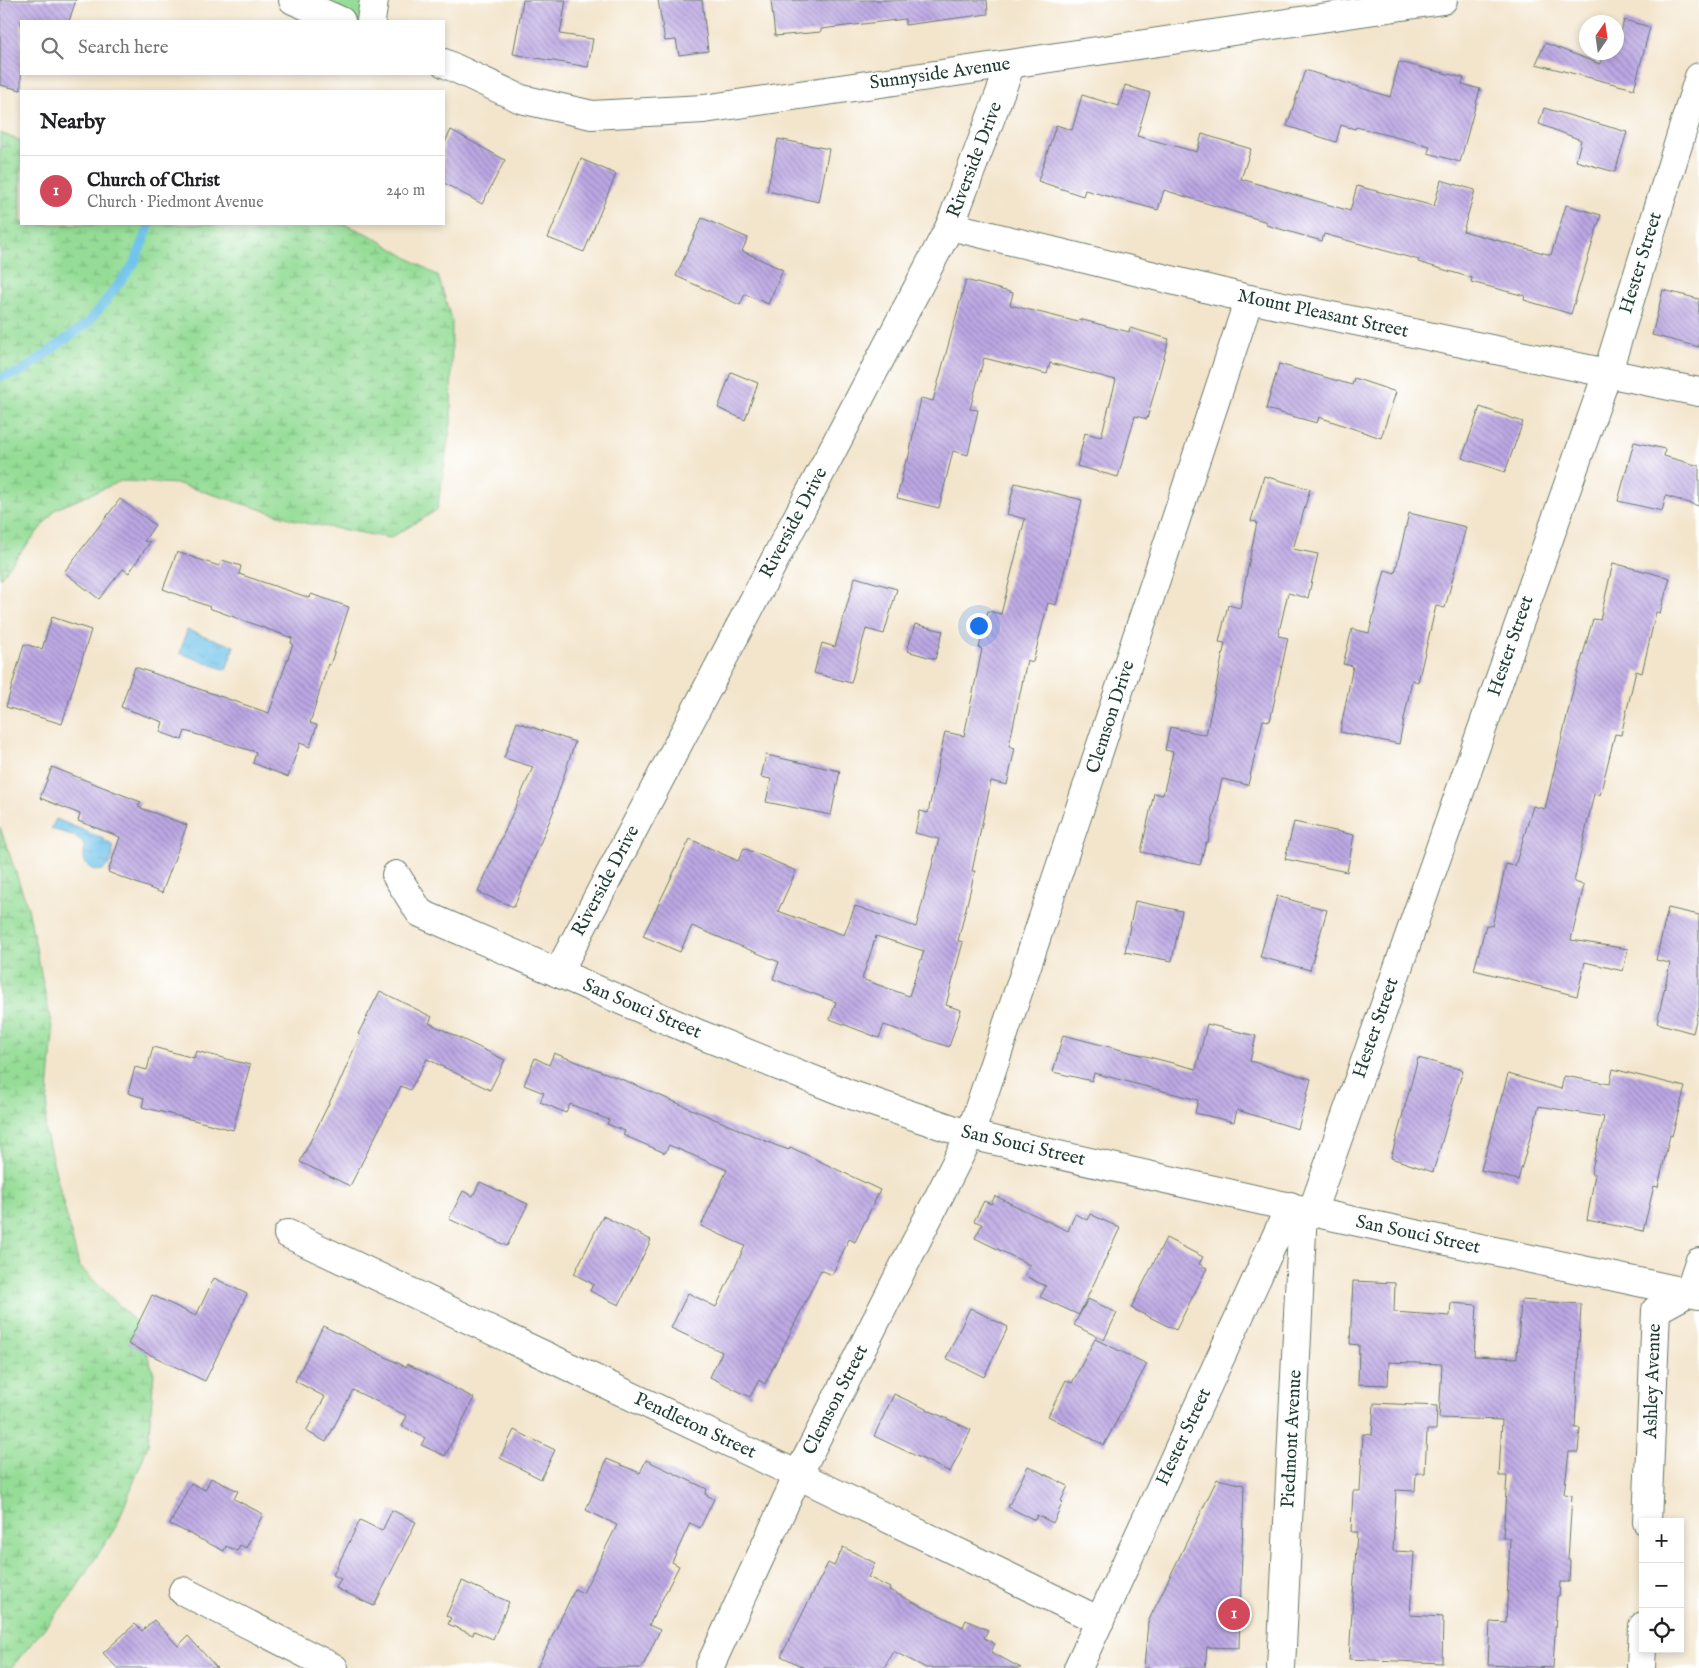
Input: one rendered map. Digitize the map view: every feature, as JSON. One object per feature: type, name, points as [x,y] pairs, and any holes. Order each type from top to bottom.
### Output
[{"type":"street","points":[[293,0],[339,20]]},
{"type":"street","points":[[371,20],[374,0]]},
{"type":"street","name":"Sunnyside Avenue","points":[[445,63],[521,99],[592,115],[704,109],[1443,0]]},
{"type":"street","name":"Riverside Drive","points":[[558,973],[950,226],[1011,64]]},
{"type":"street","name":"Hester Street","points":[[1078,1668],[1302,1209],[1607,374],[1699,77]]},
{"type":"street","name":"Mount Pleasant Street","points":[[950,226],[1249,299],[1699,392]]},
{"type":"street","name":"Clemson Drive","points":[[970,1135],[1090,781],[1249,299]]},
{"type":"street","name":"San Souci Street","points":[[396,875],[420,913],[699,1034],[849,1094],[970,1135],[1302,1209],[1694,1293]]},
{"type":"street","name":"Clemson Street","points":[[709,1668],[798,1475],[970,1135]]},
{"type":"street","name":"Piedmont Avenue","points":[[1281,1668],[1302,1209]]},
{"type":"street","name":"Pendleton Street","points":[[288,1234],[798,1475],[1100,1621]]},
{"type":"street","points":[[1694,1293],[1699,1262]]},
{"type":"street","name":"Ashley Avenue","points":[[1647,1518],[1656,1310],[1694,1293]]},
{"type":"street","points":[[182,1591],[334,1668]]},
{"type":"street","points":[[1641,1668],[1642,1653]]},
{"type":"green space","points":[[293,0],[374,0],[371,20],[339,20]]},
{"type":"green space","points":[[0,133],[20,141],[20,225],[346,225],[370,235],[438,276],[452,321],[451,423],[437,510],[390,538],[305,523],[179,484],[121,481],[56,509],[0,578]]},
{"type":"green space","points":[[0,827],[28,908],[53,1033],[45,1130],[79,1266],[135,1321],[154,1373],[148,1445],[117,1525],[71,1596],[11,1668],[0,1668]]},
{"type":"water","points":[[187,630],[234,646],[226,670],[180,653]]},
{"type":"water","points":[[56,819],[100,837],[113,846],[112,856],[107,866],[100,871],[89,867],[85,861],[83,843],[80,840],[51,829]]},
{"type":"building","points":[[0,0],[76,0],[69,20],[20,20],[21,90],[0,85]]},
{"type":"building","points":[[523,0],[566,0],[560,34],[593,39],[588,67],[513,54]]},
{"type":"building","points":[[658,0],[702,0],[708,51],[679,55],[676,40],[665,41]]},
{"type":"building","points":[[771,0],[987,0],[988,14],[905,25],[905,19],[821,29],[821,32],[775,36]]},
{"type":"building","points":[[1624,20],[1650,27],[1634,89],[1536,64],[1545,43],[1579,56],[1579,60],[1590,60],[1600,64],[1601,60],[1624,60]]},
{"type":"building","points":[[1399,62],[1464,78],[1462,84],[1480,89],[1460,162],[1428,153],[1430,146],[1356,127],[1355,129],[1341,125],[1336,142],[1287,126],[1305,70],[1390,97]]},
{"type":"building","points":[[1125,85],[1150,93],[1137,136],[1197,152],[1202,134],[1251,149],[1241,179],[1350,211],[1357,186],[1434,206],[1441,180],[1475,190],[1463,231],[1551,255],[1566,205],[1601,215],[1571,314],[1524,300],[1525,296],[1471,282],[1472,278],[1418,262],[1419,260],[1324,234],[1322,241],[1266,225],[1267,222],[1164,190],[1158,210],[1085,190],[1083,196],[1038,181],[1056,125],[1072,130],[1082,95],[1119,106]]},
{"type":"building","points":[[1544,108],[1627,132],[1615,172],[1576,161],[1581,140],[1539,124]]},
{"type":"building","points":[[451,130],[505,160],[482,204],[445,184],[445,142]]},
{"type":"building","points":[[778,139],[829,149],[819,202],[767,191]]},
{"type":"building","points":[[581,159],[616,174],[584,252],[548,238]]},
{"type":"building","points":[[702,218],[748,238],[742,251],[783,270],[768,304],[745,294],[740,305],[676,276]]},
{"type":"building","points":[[966,280],[1013,293],[1010,305],[1078,322],[1079,319],[1129,332],[1130,328],[1169,339],[1147,419],[1135,416],[1118,477],[1077,466],[1085,433],[1101,437],[1116,380],[1050,363],[1047,374],[984,358],[970,409],[978,410],[968,455],[953,451],[939,508],[897,498],[906,460],[908,460],[921,398],[933,401]]},
{"type":"building","points":[[1663,290],[1699,299],[1699,347],[1652,335]]},
{"type":"building","points":[[1279,364],[1352,385],[1354,378],[1396,392],[1381,438],[1319,417],[1317,423],[1266,409]]},
{"type":"building","points":[[731,372],[758,383],[745,420],[718,408]]},
{"type":"building","points":[[1480,407],[1523,422],[1505,472],[1462,458]]},
{"type":"building","points":[[1634,442],[1665,449],[1664,456],[1699,466],[1699,506],[1666,496],[1662,511],[1618,501]]},
{"type":"building","points":[[1264,476],[1310,489],[1293,549],[1318,554],[1308,598],[1288,593],[1278,636],[1288,638],[1270,721],[1263,720],[1248,785],[1222,779],[1208,842],[1206,842],[1200,865],[1141,852],[1154,793],[1163,795],[1173,752],[1165,750],[1170,727],[1206,735],[1225,643],[1219,642],[1228,605],[1240,608],[1257,522],[1251,521]]},
{"type":"building","points":[[1015,483],[1082,500],[1056,605],[1048,603],[1033,662],[1027,660],[1009,746],[1015,748],[1007,785],[991,781],[972,871],[975,871],[958,941],[963,942],[946,1005],[961,1010],[949,1047],[884,1025],[879,1038],[830,1019],[836,1002],[773,979],[779,962],[692,926],[680,952],[643,936],[690,839],[738,861],[744,848],[796,871],[778,911],[844,935],[855,906],[916,927],[939,839],[915,833],[920,811],[928,813],[945,732],[964,736],[982,649],[979,648],[988,611],[1001,614],[1025,519],[1007,514]],"holes":[[[876,936],[924,951],[909,996],[862,979]]]},
{"type":"building","points":[[120,499],[155,525],[144,541],[150,542],[129,573],[123,569],[99,599],[64,572]]},
{"type":"building","points":[[1409,513],[1466,527],[1445,608],[1436,606],[1418,682],[1412,680],[1399,744],[1340,732],[1353,666],[1343,664],[1352,629],[1369,633],[1385,570],[1395,573]]},
{"type":"building","points":[[177,552],[219,566],[222,560],[241,566],[239,574],[310,598],[311,594],[349,607],[330,665],[328,664],[310,723],[317,725],[310,747],[300,743],[288,777],[253,763],[256,752],[185,731],[182,740],[160,732],[163,722],[121,707],[135,667],[269,713],[293,644],[291,643],[292,638],[163,589]]},
{"type":"building","points":[[1613,563],[1670,578],[1660,613],[1656,612],[1642,673],[1636,671],[1621,735],[1615,734],[1600,795],[1594,794],[1574,882],[1584,885],[1571,940],[1628,949],[1623,971],[1585,962],[1577,996],[1474,970],[1486,925],[1492,926],[1506,864],[1515,866],[1533,806],[1545,809],[1574,686],[1593,619],[1600,620]]},
{"type":"building","points":[[855,577],[897,589],[884,634],[866,629],[851,683],[814,673],[822,643],[835,647]]},
{"type":"building","points":[[52,617],[91,630],[62,724],[6,707],[24,644],[42,649]]},
{"type":"building","points":[[915,624],[943,631],[935,659],[907,651]]},
{"type":"building","points":[[517,722],[575,742],[554,810],[514,907],[478,892],[533,767],[504,758]]},
{"type":"building","points":[[766,755],[840,771],[831,815],[766,802],[771,779],[761,777]]},
{"type":"building","points":[[52,767],[141,802],[138,807],[187,825],[162,893],[108,872],[120,837],[78,821],[80,814],[40,798]]},
{"type":"building","points":[[1294,822],[1354,835],[1347,872],[1285,859]]},
{"type":"building","points":[[1277,896],[1327,910],[1310,970],[1260,957]]},
{"type":"building","points":[[1135,901],[1182,911],[1172,961],[1125,952]]},
{"type":"building","points":[[1668,908],[1699,915],[1699,1008],[1693,1033],[1657,1023],[1670,963],[1656,960]]},
{"type":"building","points":[[380,991],[432,1017],[429,1023],[505,1060],[490,1090],[427,1059],[410,1090],[401,1086],[350,1186],[300,1162],[341,1079],[360,1035],[358,1034]]},
{"type":"building","points":[[1207,1024],[1256,1036],[1250,1061],[1311,1079],[1298,1129],[1237,1110],[1234,1122],[1195,1113],[1198,1100],[1094,1073],[1092,1081],[1053,1072],[1063,1035],[1196,1069]]},
{"type":"building","points":[[153,1047],[194,1058],[196,1051],[250,1065],[233,1130],[142,1107],[144,1098],[128,1093],[135,1067],[147,1070]]},
{"type":"building","points":[[554,1053],[626,1081],[775,1145],[789,1150],[790,1147],[880,1190],[855,1242],[849,1239],[832,1275],[821,1270],[765,1384],[759,1380],[750,1397],[710,1377],[722,1352],[671,1328],[688,1293],[716,1307],[745,1246],[701,1226],[727,1170],[669,1145],[665,1153],[623,1135],[625,1131],[607,1124],[609,1120],[570,1104],[566,1113],[540,1102],[544,1093],[524,1085],[535,1058],[549,1065]]},
{"type":"building","points":[[1418,1058],[1463,1070],[1433,1172],[1391,1158]]},
{"type":"building","points":[[1613,1069],[1685,1087],[1672,1136],[1670,1135],[1658,1187],[1654,1186],[1643,1231],[1587,1220],[1595,1174],[1591,1174],[1604,1117],[1539,1106],[1518,1180],[1481,1170],[1508,1074],[1561,1089],[1564,1076],[1610,1084]]},
{"type":"building","points":[[480,1182],[528,1204],[507,1246],[449,1219],[463,1191],[473,1196]]},
{"type":"building","points":[[995,1196],[1068,1231],[1075,1214],[1087,1220],[1090,1214],[1120,1228],[1079,1315],[1040,1297],[1046,1286],[1025,1276],[1030,1265],[975,1238],[982,1224],[974,1221],[984,1201],[991,1204]]},
{"type":"building","points":[[603,1216],[651,1240],[619,1305],[590,1291],[593,1284],[574,1274]]},
{"type":"building","points":[[1166,1238],[1203,1257],[1199,1264],[1207,1268],[1176,1330],[1131,1308]]},
{"type":"building","points":[[214,1278],[247,1294],[205,1381],[128,1344],[152,1295],[196,1316]]},
{"type":"building","points":[[1353,1281],[1395,1283],[1394,1312],[1450,1316],[1451,1303],[1477,1305],[1474,1356],[1517,1358],[1521,1300],[1581,1304],[1575,1428],[1580,1428],[1578,1452],[1569,1452],[1564,1494],[1572,1495],[1568,1560],[1570,1560],[1569,1582],[1560,1582],[1559,1596],[1557,1596],[1553,1668],[1488,1665],[1490,1622],[1506,1623],[1510,1538],[1503,1538],[1507,1476],[1499,1476],[1502,1420],[1439,1418],[1442,1364],[1389,1362],[1388,1385],[1358,1384],[1359,1345],[1350,1344]]},
{"type":"building","points":[[1088,1299],[1117,1313],[1104,1340],[1074,1325]]},
{"type":"building","points":[[970,1308],[1008,1327],[984,1377],[946,1358]]},
{"type":"building","points":[[323,1326],[406,1367],[407,1364],[474,1398],[445,1456],[421,1445],[425,1438],[402,1426],[407,1416],[353,1390],[326,1442],[306,1431],[325,1397],[295,1381]]},
{"type":"building","points":[[1095,1339],[1147,1364],[1104,1445],[1048,1416],[1066,1380],[1072,1383]]},
{"type":"building","points":[[894,1394],[971,1430],[950,1472],[874,1436]]},
{"type":"building","points":[[1374,1403],[1437,1406],[1436,1430],[1427,1430],[1425,1473],[1416,1473],[1415,1491],[1396,1490],[1393,1551],[1414,1552],[1410,1615],[1443,1617],[1442,1663],[1349,1659],[1357,1532],[1351,1532],[1353,1491],[1360,1491],[1363,1434],[1372,1435]]},
{"type":"building","points":[[514,1430],[555,1450],[541,1479],[500,1458]]},
{"type":"building","points":[[607,1459],[640,1473],[646,1460],[707,1489],[705,1494],[714,1499],[700,1528],[690,1523],[672,1562],[679,1566],[649,1625],[660,1630],[642,1668],[537,1668],[575,1589],[583,1593],[617,1525],[586,1510]]},
{"type":"building","points":[[1028,1466],[1068,1486],[1053,1523],[1037,1515],[1035,1520],[1008,1507]]},
{"type":"building","points":[[211,1478],[238,1491],[234,1499],[263,1514],[246,1548],[240,1545],[237,1551],[226,1546],[224,1551],[170,1524],[191,1483],[205,1490]]},
{"type":"building","points":[[1217,1479],[1244,1485],[1239,1648],[1207,1647],[1205,1668],[1144,1668],[1148,1622]]},
{"type":"building","points":[[392,1510],[416,1522],[374,1606],[336,1588],[341,1579],[333,1575],[360,1520],[382,1531]]},
{"type":"building","points":[[843,1547],[875,1563],[868,1577],[890,1588],[889,1590],[963,1627],[966,1620],[988,1630],[984,1638],[995,1644],[991,1652],[1021,1668],[926,1668],[893,1651],[884,1668],[805,1668],[781,1656],[828,1563],[834,1566]]},
{"type":"building","points":[[462,1581],[509,1602],[493,1639],[474,1631],[473,1635],[448,1624],[451,1618],[446,1616]]},
{"type":"building","points":[[154,1620],[178,1646],[188,1636],[217,1668],[117,1668],[103,1653],[135,1624],[142,1631]]},
{"type":"waterway","points":[[0,377],[21,372],[89,322],[134,264],[150,225]]},
{"type":"place","name":"Church of Christ","points":[[1234,1614]]}]
